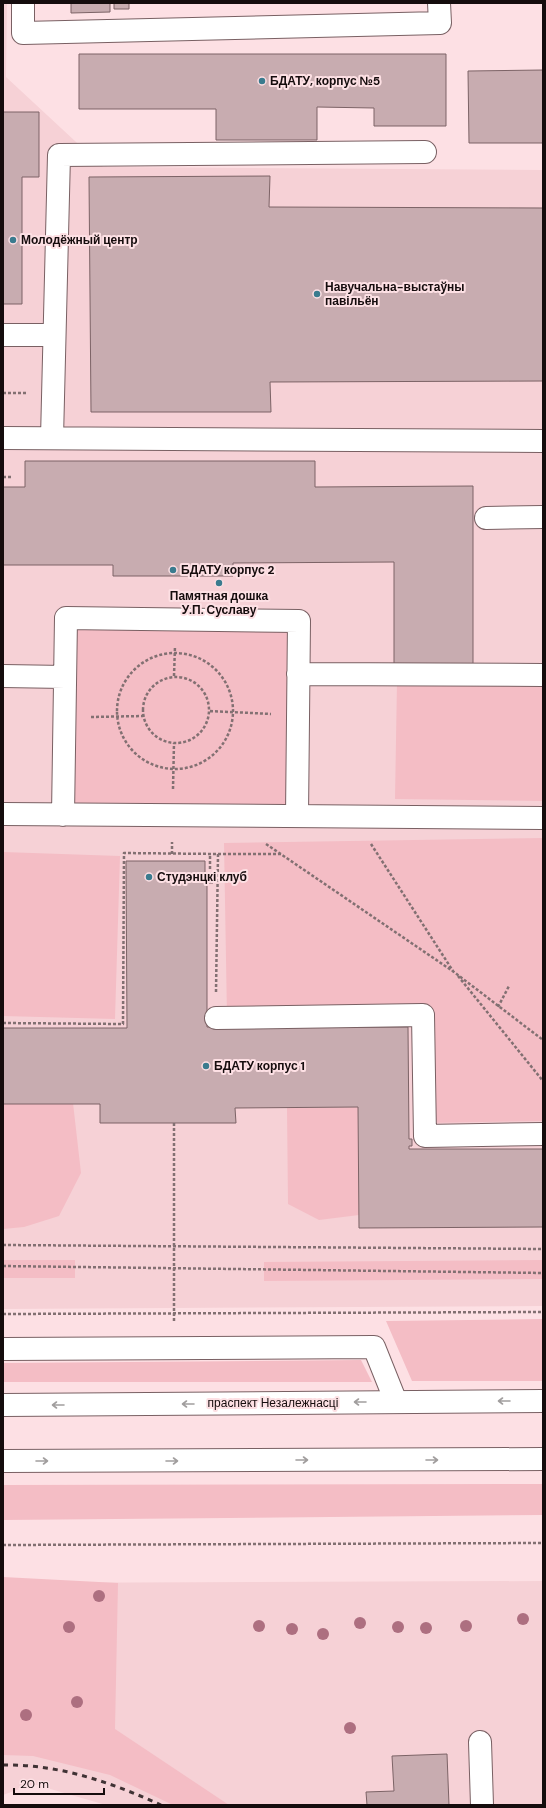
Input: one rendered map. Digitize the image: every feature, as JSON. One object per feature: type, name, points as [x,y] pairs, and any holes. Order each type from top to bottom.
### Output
[{"type":"main road","points":[[24,3],[24,33],[440,23],[439,3]]},
{"type":"main road","points":[[52,438],[59,155],[425,152]]},
{"type":"main road","points":[[3,335],[54,336]]},
{"type":"main road","points":[[3,438],[543,441]]},
{"type":"main road","points":[[486,518],[543,517]]},
{"type":"main road","points":[[63,815],[66,618],[299,621],[297,816]]},
{"type":"main road","points":[[298,674],[543,675]]},
{"type":"main road","points":[[3,676],[65,677]]},
{"type":"main road","points":[[3,814],[543,818]]},
{"type":"main road","points":[[216,1018],[423,1015],[425,1136],[543,1134]]},
{"type":"main road","points":[[3,1349],[374,1347],[396,1402]]},
{"type":"main road","name":"праспект Незалежнасці","points":[[3,1405],[543,1401]]},
{"type":"main road","points":[[3,1461],[543,1459]]},
{"type":"main road","points":[[480,1742],[482,1805]]},
{"type":"path","points":[[3,477],[14,477]]},
{"type":"path","points":[[175,653],[193,656],[210,664],[222,677],[231,694],[233,712],[230,730],[221,746],[208,759],[192,767],[173,769],[157,766],[142,759],[129,748],[121,733],[117,717],[118,698],[126,680],[139,665],[156,656],[175,653]]},
{"type":"path","points":[[174,676],[184,677],[195,682],[203,690],[208,700],[210,711],[208,721],[194,738],[184,742],[174,743],[163,741],[154,735],[147,727],[143,716],[143,705],[146,694],[153,685],[162,679],[174,676]]},
{"type":"path","points":[[210,711],[298,716]]},
{"type":"path","points":[[64,718],[143,716]]},
{"type":"path","points":[[353,816],[454,972],[543,1081]]},
{"type":"path","points":[[264,842],[454,972],[543,1040]]},
{"type":"path","points":[[3,1023],[122,1024],[124,853],[210,855],[282,854]]},
{"type":"path","points":[[216,1018],[218,854]]},
{"type":"path","points":[[210,855],[210,869]]},
{"type":"path","points":[[498,1007],[510,986]]},
{"type":"path","points":[[174,1123],[174,1348]]},
{"type":"path","points":[[3,1245],[543,1249]]},
{"type":"path","points":[[3,1266],[175,1267],[543,1273]]},
{"type":"path","points":[[3,1314],[543,1312]]},
{"type":"path","points":[[3,1545],[543,1543]]},
{"type":"shaded area","points":[[3,3],[7,3],[6,77],[103,167],[543,170],[543,1306],[3,1309]]},
{"type":"shaded area","points":[[66,618],[299,621],[297,816],[63,815]]},
{"type":"shaded area","points":[[397,682],[543,684],[543,801],[395,799]]},
{"type":"shaded area","points":[[543,838],[543,1121],[427,1123],[426,1014],[227,1017],[224,843]]},
{"type":"shaded area","points":[[3,852],[120,856],[115,1019],[3,1016]]},
{"type":"shaded area","points":[[73,1103],[81,1173],[59,1216],[24,1227],[3,1229],[3,1104]]},
{"type":"shaded area","points":[[358,1107],[359,1215],[319,1220],[288,1204],[287,1108]]},
{"type":"shaded area","points":[[3,1260],[75,1260],[75,1278],[3,1278]]},
{"type":"shaded area","points":[[543,1260],[543,1279],[264,1281],[264,1262]]},
{"type":"shaded area","points":[[543,1319],[543,1381],[412,1381],[386,1321]]},
{"type":"shaded area","points":[[361,1360],[372,1382],[3,1382],[3,1363]]},
{"type":"shaded area","points":[[543,1484],[543,1515],[3,1520],[3,1485]]},
{"type":"shaded area","points":[[3,1577],[118,1583],[115,1729],[229,1805],[173,1805],[110,1775],[33,1756],[3,1755]]},
{"type":"shaded area","points":[[543,1581],[543,1805],[106,1805],[33,1784],[3,1795],[3,1583]]},
{"type":"building","points":[[71,3],[110,3],[110,12],[71,13]]},
{"type":"building","points":[[114,3],[129,3],[129,9],[114,9]]},
{"type":"building","name":"БДАТУ, корпус №5","points":[[79,54],[446,54],[446,126],[374,126],[374,108],[317,107],[317,140],[216,140],[216,109],[79,109]]},
{"type":"building","points":[[543,70],[543,143],[469,143],[468,71]]},
{"type":"building","name":"Молодёжный центр","points":[[3,112],[39,112],[39,177],[22,177],[22,304],[3,304]]},
{"type":"building","name":"Навучальна-выстаўны павільён","points":[[270,176],[269,207],[543,208],[543,381],[270,382],[271,412],[91,412],[89,177]]},
{"type":"building","name":"БДАТУ корпус 2","points":[[25,461],[315,461],[315,487],[473,486],[473,670],[394,670],[394,562],[233,563],[233,576],[113,576],[113,565],[3,565],[3,487],[25,487]]},
{"type":"building","name":"БДАТУ корпус 1","points":[[126,861],[205,861],[205,873],[213,873],[213,883],[207,883],[207,1027],[408,1027],[409,1139],[412,1139],[412,1146],[409,1146],[409,1149],[543,1149],[543,1227],[359,1228],[358,1107],[235,1108],[236,1123],[100,1123],[100,1104],[3,1104],[3,1028],[127,1028]]},
{"type":"building","points":[[447,1754],[449,1805],[367,1805],[366,1792],[394,1791],[392,1756]]},
{"type":"railway","points":[[3,1765],[24,1765],[64,1771],[84,1776],[123,1789],[161,1805]]},
{"type":"place","name":"БДАТУ, корпус №5","points":[[262,81]]},
{"type":"place","name":"Молодёжный центр","points":[[13,240]]},
{"type":"place","name":"Навучальна-выстаўны павільён","points":[[317,294]]},
{"type":"place","name":"БДАТУ корпус 2","points":[[173,570]]},
{"type":"place","name":"Памятная дошка У.П. Суславу","points":[[219,583]]},
{"type":"place","name":"Студэнцкі клуб","points":[[149,877]]},
{"type":"place","name":"БДАТУ корпус 1","points":[[206,1066]]}]
